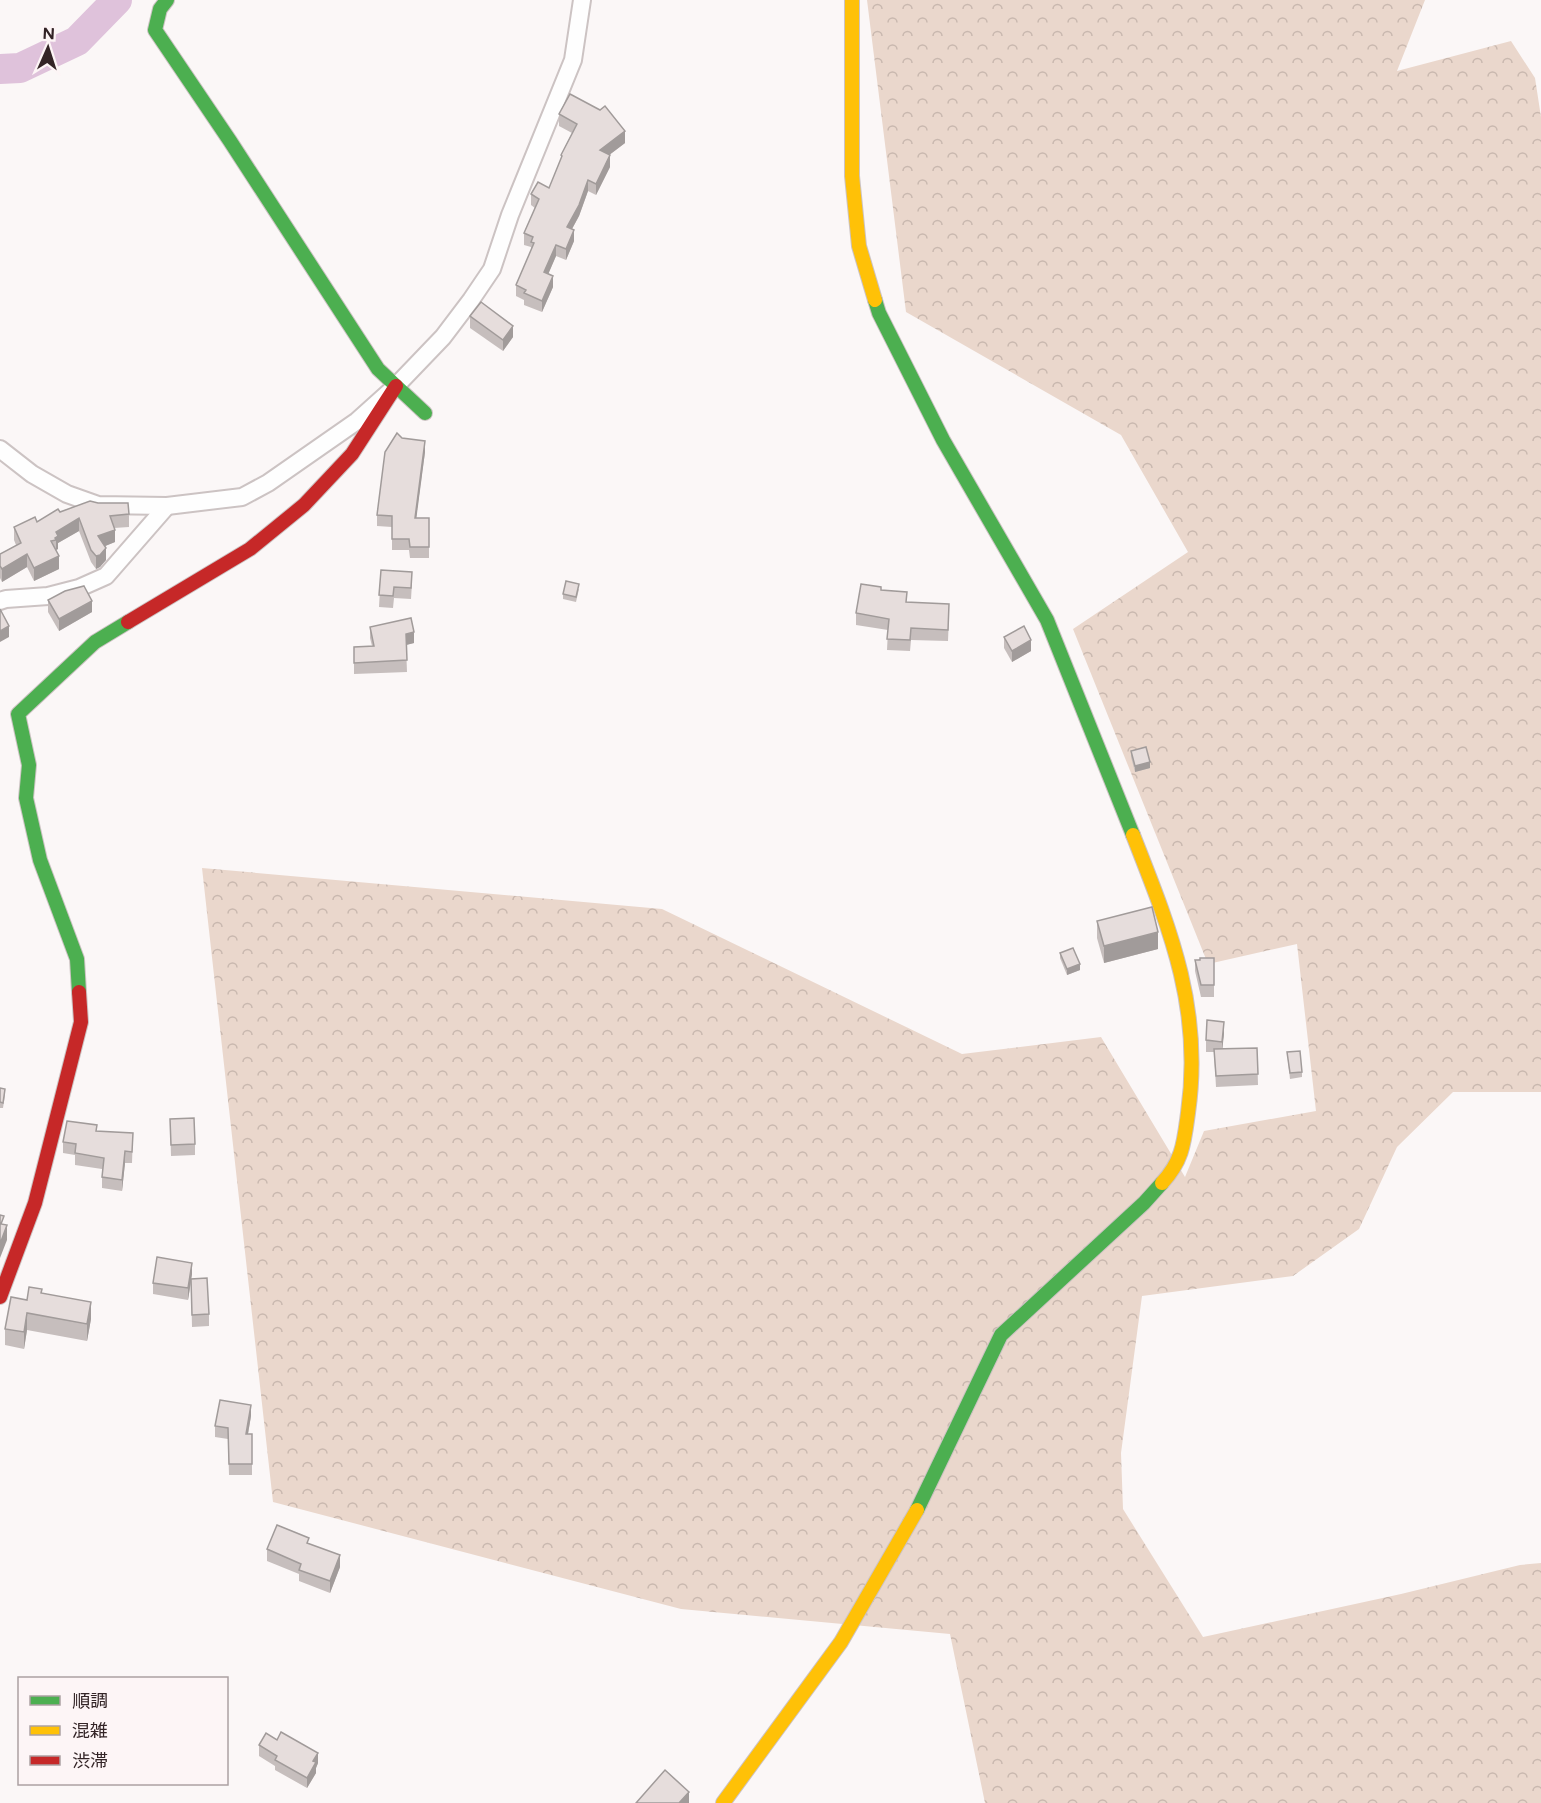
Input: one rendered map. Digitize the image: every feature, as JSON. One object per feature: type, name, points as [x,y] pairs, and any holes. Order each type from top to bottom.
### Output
[{"type":"street","points":[[167,0],[160,9],[155,30],[378,369],[425,413]]},
{"type":"street","points":[[0,449],[32,474],[67,494],[98,505],[166,506],[242,497],[267,483],[357,421],[396,386],[443,337],[492,269],[510,215],[573,60],[582,0]]},
{"type":"street","points":[[723,1803],[841,1642],[924,1498],[1001,1335],[1144,1203],[1173,1171],[1183,1151],[1191,1095],[1193,1052],[1187,994],[1166,918],[1153,885],[1047,620],[943,440],[879,313],[859,246],[852,176],[852,0]]},
{"type":"street","points":[[0,1297],[35,1203],[81,1022],[77,959],[40,860],[26,798],[29,765],[18,714],[95,642],[250,549],[304,505],[352,454],[396,386]]},
{"type":"street","points":[[0,601],[48,596],[79,588],[106,576],[166,506]]},
{"type":"green space","points":[[867,0],[1425,0],[1397,71],[1511,41],[1535,78],[1541,117],[1541,1092],[1453,1092],[1397,1147],[1359,1229],[1293,1276],[1142,1296],[1121,1453],[1123,1509],[1203,1637],[1401,1594],[1520,1565],[1541,1563],[1541,1803],[985,1803],[950,1634],[681,1609],[273,1502],[202,868],[662,909],[962,1054],[1101,1037],[1185,1177],[1204,1131],[1316,1111],[1297,944],[1208,964],[1073,629],[1188,552],[1121,435],[906,312]]},
{"type":"building","points":[[570,94],[600,110],[605,106],[625,131],[600,150],[610,155],[596,184],[588,180],[579,205],[567,227],[574,230],[566,249],[556,245],[544,272],[553,276],[542,301],[524,293],[526,290],[516,285],[534,243],[531,242],[533,237],[524,233],[539,199],[531,194],[538,182],[549,188],[561,155],[577,124],[559,114]]},
{"type":"building","points":[[481,302],[513,326],[503,340],[470,316]]},
{"type":"building","points":[[397,433],[402,438],[425,441],[415,518],[429,518],[429,547],[410,547],[409,539],[392,539],[392,516],[377,515],[385,452]]},
{"type":"building","points":[[90,501],[128,503],[129,514],[110,516],[115,530],[98,536],[106,548],[100,555],[96,556],[91,550],[79,518],[56,532],[58,536],[56,540],[51,541],[59,556],[34,568],[27,554],[2,569],[0,554],[21,543],[14,527],[35,517],[37,522],[58,509],[60,512]]},
{"type":"building","points":[[381,570],[412,572],[411,588],[394,587],[393,596],[379,595]]},
{"type":"building","points":[[566,581],[579,584],[576,597],[563,594]]},
{"type":"building","points":[[861,584],[881,587],[881,590],[907,592],[906,602],[949,604],[948,630],[911,628],[910,640],[887,639],[889,619],[856,613]]},
{"type":"building","points":[[84,586],[92,601],[59,619],[48,600],[65,591]]},
{"type":"building","points":[[0,609],[9,626],[0,631]]},
{"type":"building","points":[[411,618],[414,632],[406,634],[407,660],[354,663],[354,647],[374,646],[370,627]]},
{"type":"building","points":[[1024,626],[1031,640],[1012,651],[1004,637]]},
{"type":"building","points":[[1146,747],[1150,762],[1135,766],[1131,751]]},
{"type":"building","points":[[1152,907],[1158,932],[1104,946],[1097,921]]},
{"type":"building","points":[[1073,948],[1080,964],[1067,969],[1060,953]]},
{"type":"building","points":[[1200,958],[1214,958],[1214,985],[1201,985],[1195,960],[1200,960]]},
{"type":"building","points":[[1207,1020],[1224,1022],[1222,1042],[1206,1040]]},
{"type":"building","points":[[1257,1048],[1258,1074],[1216,1076],[1214,1049]]},
{"type":"building","points":[[1300,1051],[1302,1072],[1290,1073],[1287,1052]]},
{"type":"building","points":[[0,1088],[5,1089],[3,1103],[0,1102]]},
{"type":"building","points":[[194,1118],[195,1144],[171,1145],[170,1119]]},
{"type":"building","points":[[67,1121],[97,1125],[96,1131],[133,1133],[132,1152],[125,1151],[122,1180],[102,1177],[104,1158],[75,1153],[76,1144],[63,1142]]},
{"type":"building","points":[[0,1215],[4,1216],[1,1224],[7,1225],[0,1244]]},
{"type":"building","points":[[157,1257],[192,1263],[188,1288],[153,1283]]},
{"type":"building","points":[[207,1278],[209,1314],[192,1315],[191,1279]]},
{"type":"building","points":[[29,1287],[42,1289],[41,1293],[91,1302],[87,1324],[27,1313],[24,1332],[5,1329],[11,1297],[27,1300]]},
{"type":"building","points":[[220,1400],[251,1405],[246,1434],[252,1434],[252,1464],[229,1464],[228,1428],[215,1426]]},
{"type":"building","points":[[277,1525],[309,1538],[307,1543],[340,1555],[330,1581],[299,1570],[301,1564],[267,1549]]},
{"type":"building","points":[[281,1732],[318,1753],[307,1778],[275,1760],[277,1756],[259,1745],[266,1733],[277,1740]]},
{"type":"building","points":[[665,1770],[689,1792],[679,1803],[636,1803]]},
{"type":"waterway","points":[[0,69],[20,68],[77,41],[117,0]]},
{"type":"traffic: fast","points":[[167,0],[160,9],[155,30],[378,369],[425,413]]},
{"type":"traffic: fast","points":[[875,300],[879,313],[943,440],[1047,620],[1133,835]]},
{"type":"traffic: fast","points":[[79,992],[77,959],[40,860],[26,798],[29,765],[18,714],[95,642],[128,622]]},
{"type":"traffic: fast","points":[[917,1510],[1001,1335],[1144,1203],[1162,1183]]},
{"type":"traffic: slow","points":[[852,0],[852,176],[859,246],[875,300]]},
{"type":"traffic: slow","points":[[1133,835],[1171,937],[1187,1004],[1191,1039],[1191,1075],[1184,1142],[1174,1166],[1162,1183]]},
{"type":"traffic: slow","points":[[723,1803],[841,1642],[917,1510]]},
{"type":"traffic: jam","points":[[128,622],[250,549],[304,505],[352,454],[396,386]]},
{"type":"traffic: jam","points":[[0,1297],[35,1203],[81,1022],[79,992]]}]
